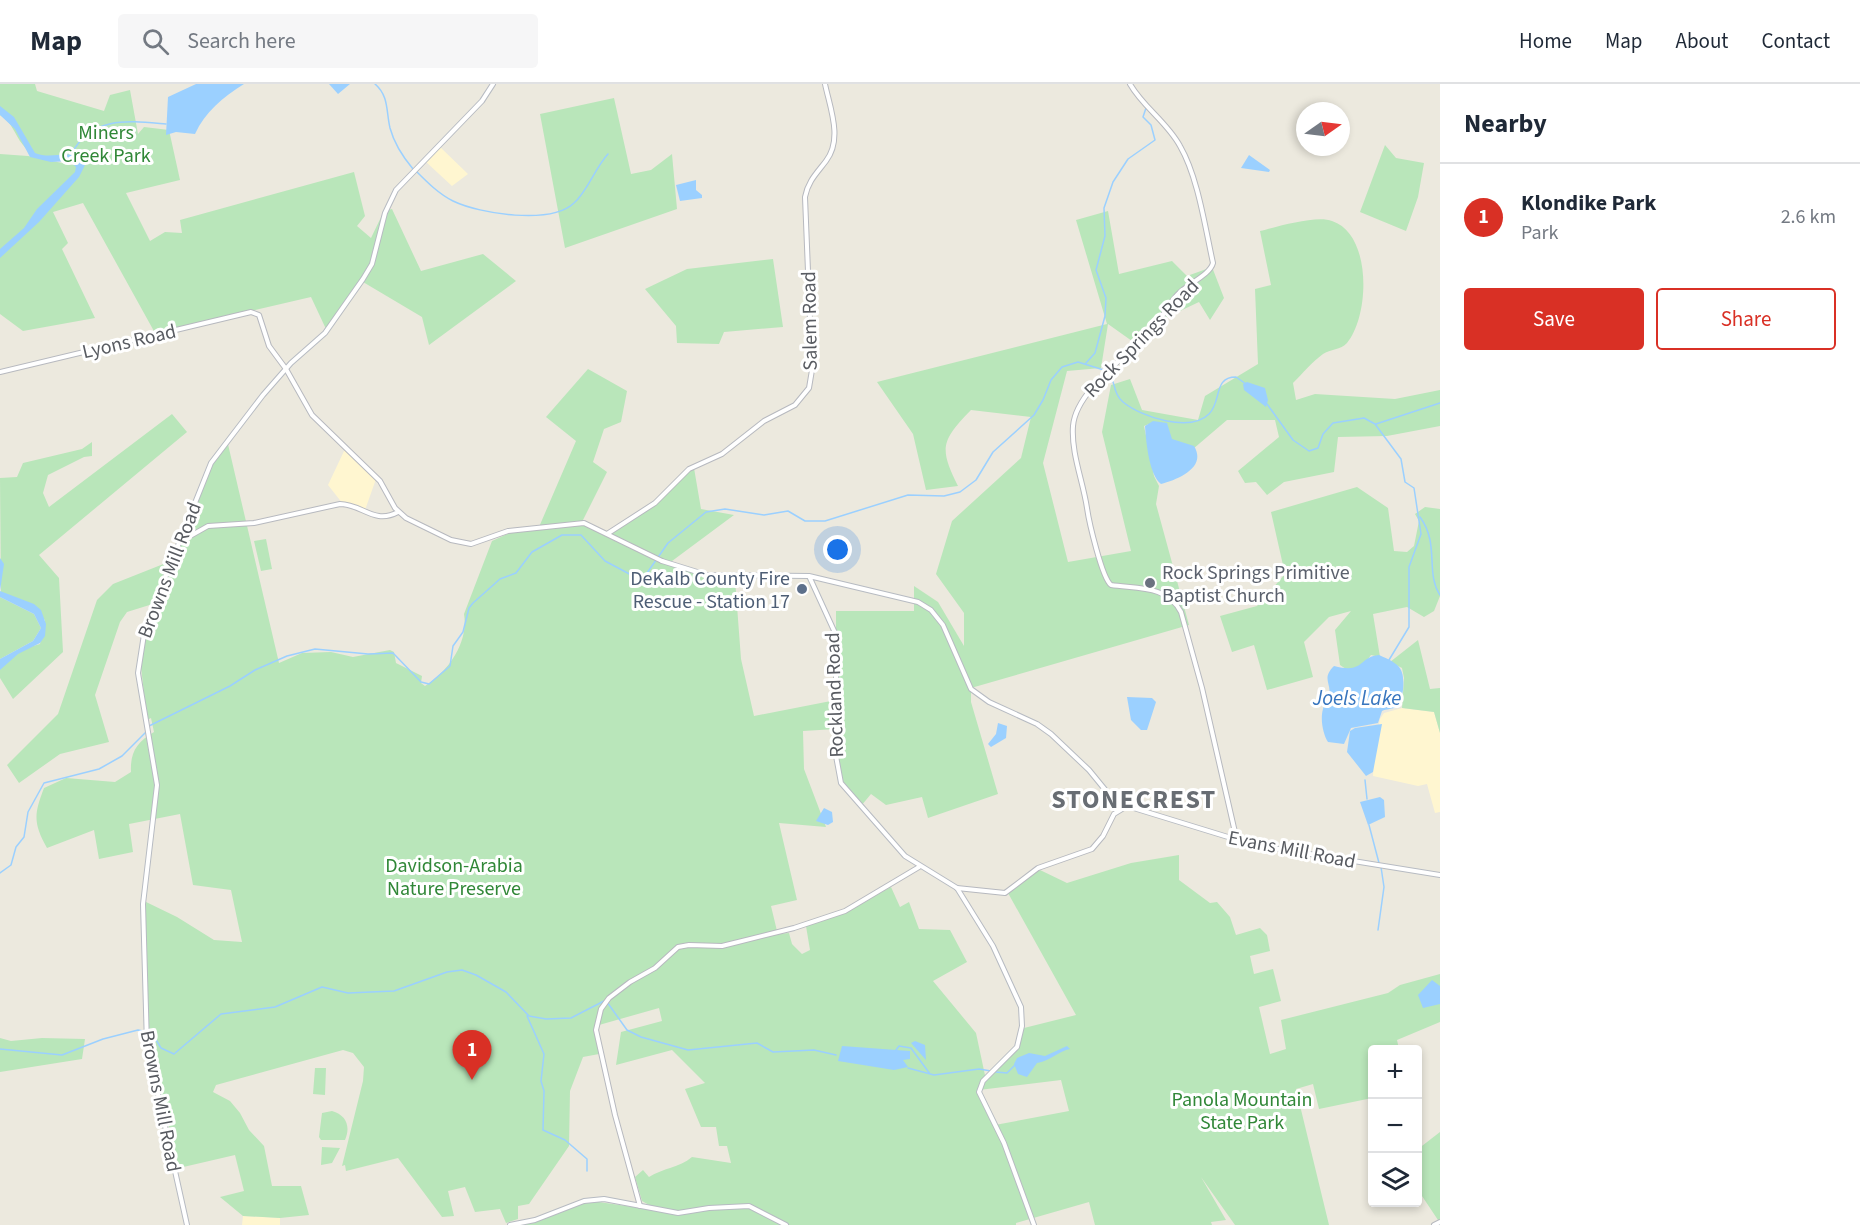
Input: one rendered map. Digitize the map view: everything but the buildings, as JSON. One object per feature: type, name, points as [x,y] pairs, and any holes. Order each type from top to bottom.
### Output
[{"type":"street","name":"Browns Mill Road","points":[[187,1225],[147,1045],[143,904],[157,791],[138,673],[139,652],[145,628],[211,463],[286,369],[325,333],[368,271],[385,213],[396,190],[482,101],[493,84]]},
{"type":"street","name":"Salem Road","points":[[607,534],[655,502],[689,469],[722,454],[764,421],[795,405],[807,393],[812,370],[805,197],[810,181],[834,146],[834,124],[825,84]]},
{"type":"street","name":"Rock Springs Road","points":[[1130,84],[1168,126],[1186,158],[1213,263],[1208,273],[1194,280],[1176,296],[1158,323],[1080,402],[1073,429],[1090,532],[1109,584],[1161,592],[1175,602],[1181,612],[1206,702],[1237,841]]},
{"type":"street","name":"Lyons Road","points":[[0,372],[242,313],[257,314],[262,322],[269,346],[286,369]]},
{"type":"street","points":[[180,538],[185,540],[208,526],[254,523],[340,504],[352,506],[369,516],[390,516],[398,512],[380,481],[312,415],[286,369]]},
{"type":"street","name":"Evans Mill Road","points":[[398,512],[452,540],[471,544],[508,531],[577,523],[588,524],[625,545],[655,558],[707,575],[809,576],[925,606],[946,631],[971,689],[1052,734],[1089,770],[1107,792],[1127,806],[1237,841],[1440,875]]},
{"type":"street","name":"Rockland Road","points":[[809,576],[836,635],[836,756],[841,783],[891,843],[919,867],[957,888],[996,950],[1022,1007],[1022,1031],[1015,1052],[983,1081],[979,1092],[1004,1143],[1034,1225]]},
{"type":"street","points":[[957,888],[1005,893],[1038,868],[1092,849],[1103,836],[1114,814],[1127,806]]},
{"type":"street","points":[[640,1206],[597,1037],[598,1021],[609,998],[655,968],[678,947],[722,946],[820,920],[845,911],[919,867]]},
{"type":"street","points":[[510,1225],[537,1220],[593,1200],[617,1200],[686,1213],[709,1208],[749,1206],[786,1225]]},
{"type":"street","points":[[1434,1225],[1440,1222]]},
{"type":"shaded area","points":[[439,146],[468,174],[452,186],[425,161]]},
{"type":"shaded area","points":[[345,449],[376,479],[364,513],[343,504],[328,485]]},
{"type":"shaded area","points":[[1402,708],[1434,712],[1440,733],[1440,812],[1435,813],[1427,784],[1418,786],[1373,776],[1374,751],[1380,719],[1384,713]]},
{"type":"shaded area","points":[[243,1216],[280,1218],[280,1225],[242,1225]]},
{"type":"green space","name":"Miners Creek Park","points":[[0,84],[35,84],[37,91],[104,111],[110,95],[130,90],[138,134],[144,127],[169,130],[180,180],[126,193],[150,241],[165,232],[182,233],[180,220],[354,172],[365,216],[357,226],[371,238],[384,211],[392,209],[421,271],[483,254],[516,281],[429,345],[422,317],[363,282],[326,329],[311,297],[155,333],[83,203],[53,212],[68,243],[62,249],[95,318],[23,331],[0,314],[0,154],[28,156],[72,165],[77,161],[41,157],[28,150],[8,122],[0,115]]},
{"type":"green space","points":[[614,98],[631,174],[651,170],[672,154],[677,209],[565,248],[540,114]]},
{"type":"green space","points":[[1385,145],[1396,158],[1424,163],[1418,197],[1406,231],[1360,212]]},
{"type":"green space","points":[[1108,211],[1119,274],[1172,261],[1187,276],[1212,267],[1224,298],[1210,320],[1199,302],[1161,320],[1139,346],[1108,324],[1101,368],[1067,371],[1043,463],[1068,562],[1131,551],[1102,432],[1111,385],[1130,379],[1142,410],[1198,420],[1205,396],[1258,364],[1255,289],[1271,285],[1260,231],[1307,220],[1332,221],[1345,229],[1354,242],[1360,258],[1363,296],[1355,330],[1345,345],[1323,354],[1293,383],[1296,400],[1315,394],[1395,399],[1440,390],[1440,426],[1387,436],[1338,437],[1334,472],[1284,482],[1267,495],[1256,482],[1245,483],[1238,471],[1279,437],[1275,420],[1227,420],[1193,449],[1175,446],[1149,424],[1144,426],[1154,476],[1159,486],[1156,504],[1189,625],[971,688],[971,702],[998,794],[928,818],[922,797],[886,805],[871,794],[861,806],[840,780],[836,762],[836,729],[803,731],[804,769],[826,827],[779,823],[797,900],[771,906],[777,931],[778,934],[789,933],[792,944],[802,954],[810,950],[806,926],[838,915],[891,887],[900,907],[909,902],[919,929],[950,930],[967,962],[933,981],[976,1033],[986,1080],[1018,1048],[1024,1028],[1076,1015],[1008,893],[1019,882],[1040,870],[1067,883],[1131,863],[1179,855],[1179,880],[1210,903],[1217,902],[1230,917],[1236,935],[1260,928],[1267,935],[1270,951],[1250,956],[1254,974],[1273,969],[1281,1001],[1259,1007],[1270,1054],[1286,1049],[1281,1020],[1388,993],[1400,985],[1440,974],[1440,1022],[1397,1040],[1398,1045],[1368,1045],[1368,1099],[1319,1109],[1313,1084],[1296,1089],[1329,1225],[1235,1225],[1201,1177],[1226,1220],[1211,1222],[1212,1225],[1095,1225],[1089,1202],[1016,1223],[1016,1225],[514,1225],[592,1201],[647,1209],[649,1205],[642,1201],[635,1177],[643,1170],[649,1177],[682,1164],[692,1157],[731,1163],[727,1146],[719,1146],[716,1127],[701,1127],[685,1089],[705,1083],[672,1050],[616,1065],[621,1032],[662,1021],[659,1008],[599,1025],[596,1023],[594,1031],[599,1054],[583,1057],[570,1091],[569,1146],[529,1204],[518,1206],[518,1219],[506,1223],[500,1209],[475,1212],[465,1187],[448,1191],[454,1216],[442,1217],[398,1158],[346,1171],[345,1165],[342,1166],[363,1081],[364,1067],[353,1053],[343,1050],[216,1085],[213,1092],[230,1101],[249,1130],[264,1146],[272,1186],[301,1186],[309,1215],[280,1218],[243,1216],[220,1197],[244,1191],[235,1155],[179,1168],[146,1034],[144,901],[177,917],[214,940],[242,942],[231,890],[193,885],[180,814],[129,824],[133,852],[99,859],[94,830],[47,848],[39,832],[36,818],[44,788],[66,778],[115,782],[131,772],[133,753],[143,740],[154,732],[151,718],[147,720],[140,658],[156,603],[127,612],[120,622],[95,695],[109,742],[60,754],[19,783],[7,765],[58,714],[97,600],[113,584],[171,561],[213,461],[227,440],[279,663],[302,653],[331,652],[353,657],[390,650],[394,652],[396,663],[422,676],[421,683],[425,686],[442,673],[460,645],[465,625],[464,614],[492,541],[520,528],[539,527],[576,441],[546,417],[588,369],[627,391],[621,422],[604,429],[593,462],[607,472],[581,524],[607,537],[653,505],[684,473],[694,468],[701,509],[734,515],[668,564],[735,579],[741,659],[754,716],[836,700],[836,611],[914,611],[914,586],[938,602],[964,646],[964,613],[936,574],[952,521],[1021,458],[1031,417],[971,410],[954,430],[946,445],[948,462],[958,486],[926,490],[913,434],[877,382],[1107,324],[1076,220]],"holes":[[[1061,1080],[1069,1111],[995,1125],[979,1090]]]},
{"type":"green space","points":[[773,259],[783,327],[724,332],[719,344],[677,343],[676,326],[645,289],[687,269]]},
{"type":"green space","points":[[172,414],[187,432],[39,555],[59,578],[63,652],[13,699],[0,678],[0,665],[16,651],[40,644],[45,620],[1,592],[0,478],[17,477],[23,463],[82,449],[92,442],[92,456],[84,457],[48,475],[43,493],[49,507]]},
{"type":"green space","points":[[1357,487],[1388,508],[1394,551],[1407,552],[1414,546],[1419,521],[1415,514],[1425,507],[1440,509],[1440,596],[1434,611],[1424,617],[1407,607],[1373,614],[1380,657],[1371,655],[1363,666],[1349,671],[1340,665],[1335,630],[1351,611],[1329,617],[1304,642],[1313,677],[1267,690],[1254,645],[1232,652],[1220,616],[1257,606],[1285,574],[1271,512]]},
{"type":"green space","points":[[266,539],[272,569],[261,571],[254,541]]},
{"type":"green space","points":[[0,597],[34,614],[41,628],[33,641],[0,659]]},
{"type":"green space","points":[[1418,640],[1430,689],[1440,688],[1440,733],[1434,712],[1402,708],[1404,678],[1402,668],[1390,662]]},
{"type":"green space","points":[[0,1038],[11,1041],[42,1038],[85,1039],[82,1059],[0,1072]]},
{"type":"green space","points":[[315,1068],[326,1068],[325,1095],[313,1094]]},
{"type":"green space","points":[[332,1111],[341,1115],[346,1122],[345,1140],[321,1140],[319,1137],[322,1113]]},
{"type":"green space","points":[[1440,1132],[1440,1223],[1422,1196],[1422,1146]]},
{"type":"green space","points":[[322,1147],[340,1148],[332,1163],[321,1165]]},
{"type":"water","points":[[196,84],[244,84],[215,106],[195,134],[176,132],[166,135],[168,97]]},
{"type":"water","points":[[329,84],[350,84],[338,94]]},
{"type":"water","points":[[0,106],[14,117],[35,153],[78,156],[86,163],[79,177],[39,222],[0,258],[0,249],[24,228],[37,209],[75,172],[76,167],[70,161],[51,162],[30,157],[15,129],[0,115]]},
{"type":"water","points":[[1249,155],[1270,170],[1269,172],[1241,168]]},
{"type":"water","points":[[696,180],[696,190],[702,198],[680,201],[676,185]]},
{"type":"water","points":[[1247,382],[1265,388],[1268,400],[1266,407],[1244,390],[1243,384]]},
{"type":"water","points":[[1153,421],[1167,423],[1172,439],[1194,446],[1197,453],[1197,460],[1189,471],[1161,484],[1151,466],[1146,440],[1145,426]]},
{"type":"water","points":[[0,558],[4,564],[0,591]]},
{"type":"water","points":[[0,591],[34,604],[41,610],[46,624],[45,636],[40,643],[18,654],[0,670],[0,659],[33,641],[41,628],[34,614],[0,597]]},
{"type":"water","name":"Joels Lake","points":[[1379,655],[1396,664],[1402,671],[1403,690],[1399,704],[1395,708],[1382,711],[1378,723],[1351,728],[1344,744],[1328,742],[1323,731],[1322,717],[1330,692],[1327,678],[1330,670],[1334,666],[1356,667],[1372,656]]},
{"type":"water","points":[[1127,697],[1152,698],[1156,702],[1147,730],[1141,730],[1131,720]]},
{"type":"water","points":[[998,723],[1007,726],[1006,738],[991,747],[988,744],[996,734]]},
{"type":"water","points":[[1382,724],[1373,772],[1366,776],[1347,752],[1350,731],[1355,728]]},
{"type":"water","points":[[1380,797],[1384,800],[1385,817],[1368,825],[1360,802]]},
{"type":"water","points":[[824,808],[832,812],[833,822],[828,825],[816,821]]},
{"type":"water","points":[[1432,980],[1440,986],[1440,1004],[1423,1008],[1418,995]]},
{"type":"water","points":[[915,1041],[925,1045],[926,1060],[911,1043]]},
{"type":"water","points":[[842,1046],[910,1051],[910,1059],[903,1060],[908,1067],[894,1070],[838,1061]]},
{"type":"water","points":[[1067,1046],[1070,1049],[1037,1063],[1027,1077],[1018,1074],[1014,1064],[1017,1058],[1029,1053],[1045,1056]]},
{"type":"waterway","points":[[375,84],[385,99],[394,139],[402,155],[413,169]]},
{"type":"waterway","points":[[1086,363],[1095,353],[1105,316],[1106,298],[1096,270],[1105,236],[1104,208],[1113,182],[1128,159],[1155,140],[1151,125],[1143,117],[1146,108]]},
{"type":"waterway","points":[[72,153],[80,141],[101,126],[126,122],[166,124]]},
{"type":"waterway","points":[[417,172],[443,195],[465,206],[515,215],[549,214],[563,210],[574,203],[608,154]]},
{"type":"waterway","points":[[149,726],[230,686],[255,670],[287,656],[315,649],[368,654],[393,653],[421,682],[429,684],[450,666],[453,646],[463,632],[469,608],[473,603],[500,579],[516,573],[532,552],[562,535],[581,535],[605,561],[637,578],[647,573],[668,543],[706,512],[725,509],[764,515],[788,511],[805,521],[825,521],[908,495],[944,496],[960,492],[976,480],[993,452],[1034,415],[1051,380],[1062,367],[1078,362],[1107,371],[1120,398],[1131,408],[1153,417],[1178,423],[1201,420],[1209,414],[1221,385],[1229,378],[1236,377],[1246,384]]},
{"type":"waterway","points":[[1376,424],[1440,403]]},
{"type":"waterway","points":[[1267,404],[1293,440],[1309,451],[1318,448],[1323,434],[1333,423],[1364,418],[1375,424],[1401,459],[1405,482],[1414,488],[1421,534],[1409,567],[1409,627],[1389,660]]},
{"type":"waterway","points":[[1420,517],[1429,537],[1433,577],[1440,595]]},
{"type":"waterway","points":[[0,873],[11,865],[16,847],[24,837],[28,812],[44,783],[99,769],[122,756],[147,731]]},
{"type":"waterway","points":[[1365,780],[1367,799]]},
{"type":"waterway","points":[[1369,825],[1379,863]]},
{"type":"waterway","points":[[1378,930],[1384,887],[1381,867]]},
{"type":"waterway","points":[[0,1049],[62,1055],[103,1039],[138,1030],[152,1033],[161,1048],[174,1054],[221,1014],[275,1007],[322,987],[348,993],[394,991],[447,972],[462,970],[506,992],[529,1016],[546,1019],[571,1018],[604,1001]]},
{"type":"waterway","points":[[607,1002],[627,1030],[641,1037],[688,1050],[757,1043],[773,1052],[814,1050],[836,1055]]},
{"type":"waterway","points":[[527,1016],[544,1054],[541,1081],[544,1091],[543,1130],[565,1140],[587,1159],[587,1171]]},
{"type":"waterway","points":[[896,1050],[899,1046],[911,1048],[930,1074]]},
{"type":"waterway","points":[[996,1072],[1007,1073],[1015,1065]]},
{"type":"waterway","points":[[908,1068],[934,1075],[979,1069],[991,1071]]},
{"type":"place","name":"Rock Springs Primitive Baptist Church","points":[[1150,583]]},
{"type":"place","name":"DeKalb County Fire Rescue - Station 17","points":[[802,589]]},
{"type":"place","name":"Klondike Park","points":[[472,1080]]},
{"type":"district","name":"STONECREST","points":[[1134,799]]},
{"type":"park label","name":"Davidson-Arabia Nature Preserve","points":[[454,876]]},
{"type":"park label","name":"Panola Mountain State Park","points":[[1242,1110]]}]
